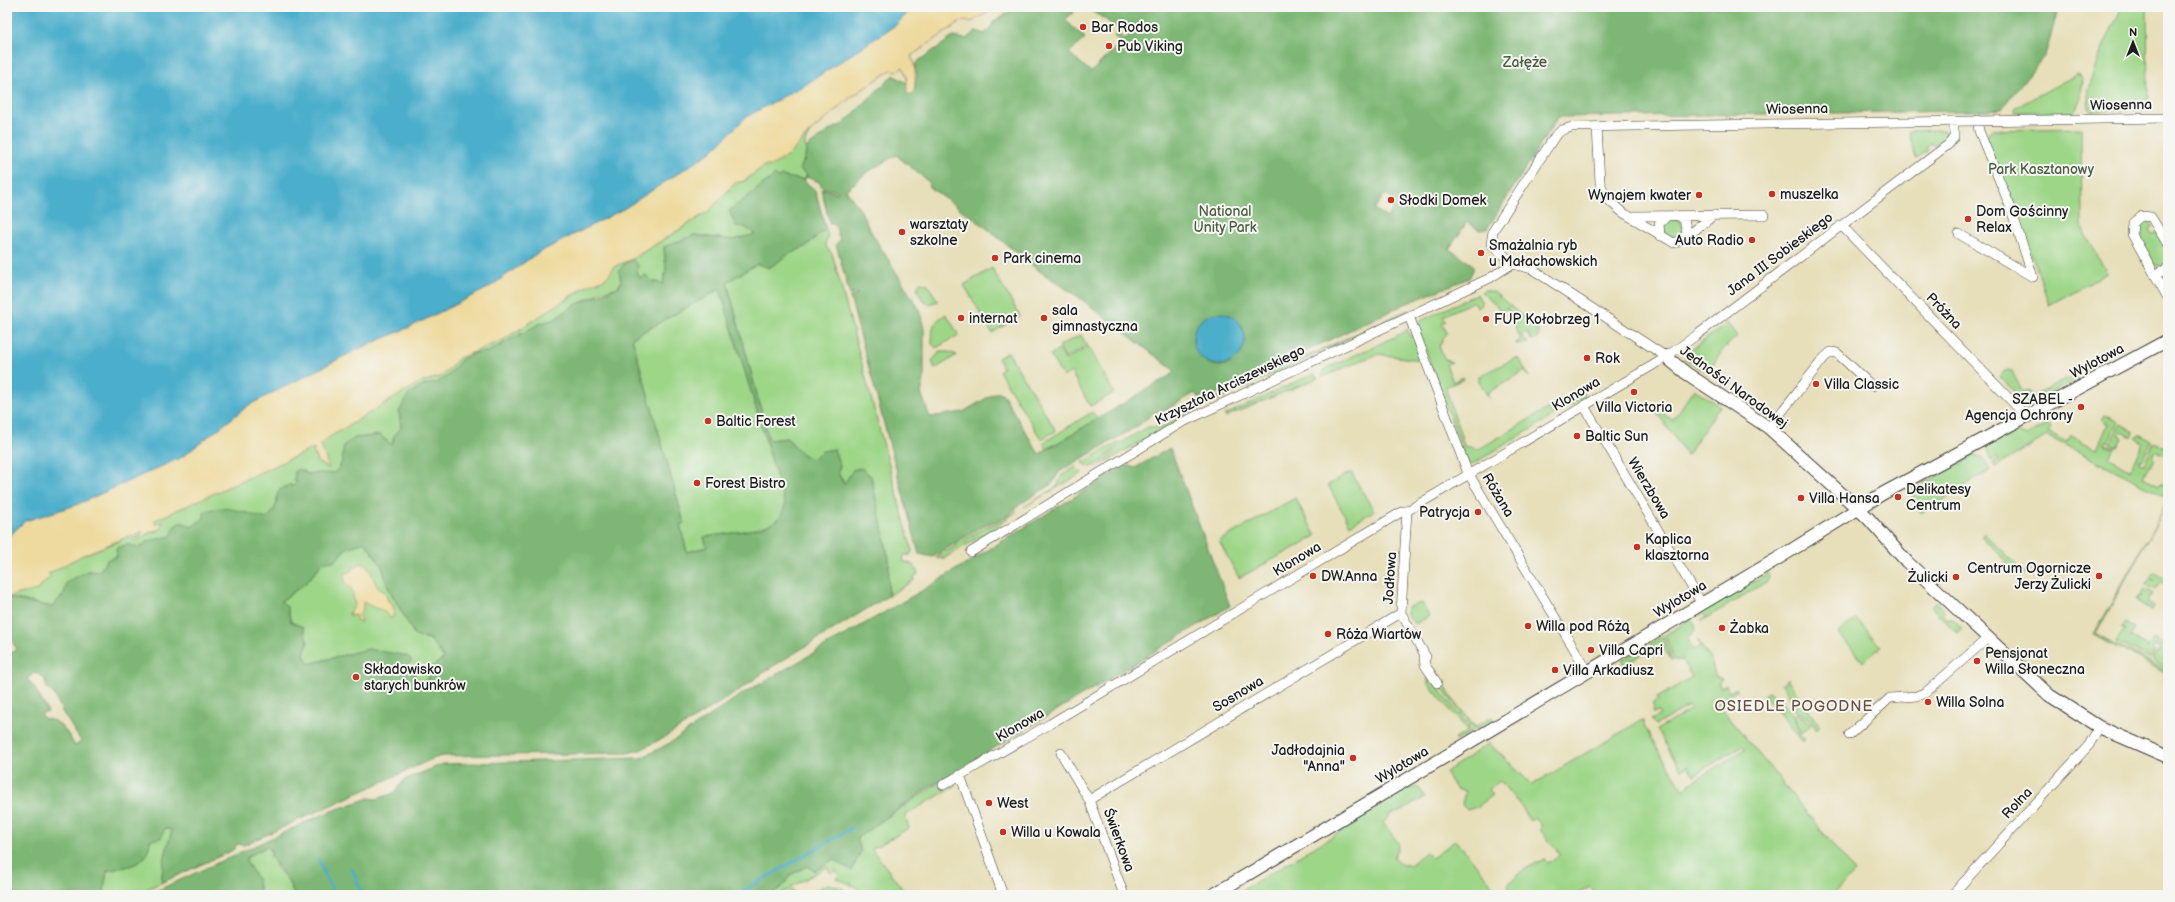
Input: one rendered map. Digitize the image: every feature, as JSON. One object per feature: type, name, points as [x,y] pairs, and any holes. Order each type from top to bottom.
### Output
[{"type":"street","name":"Wiosenna","points":[[1512,264],[1491,244],[1493,231],[1555,136],[1568,128],[2168,118]]},
{"type":"street","points":[[1959,234],[2033,277],[2010,206],[1979,131],[1977,120]]},
{"type":"street","name":"Jana III Sobieskiego","points":[[1665,356],[1697,335],[1949,144],[1954,137],[1954,121]]},
{"type":"street","points":[[1597,127],[1601,187],[1612,204],[1660,236],[1674,243],[1683,239],[1714,215]]},
{"type":"street","points":[[1630,216],[1764,215]]},
{"type":"street","points":[[1660,236],[1659,224],[1667,216]]},
{"type":"street","points":[[1679,216],[1687,225],[1687,231],[1683,239]]},
{"type":"street","points":[[2168,245],[2151,217],[2141,216],[2132,223],[2132,234],[2168,298]]},
{"type":"street","name":"Próżna","points":[[1841,225],[2026,416]]},
{"type":"street","name":"Jedności Narodowej","points":[[1512,264],[1532,269],[1665,356],[1682,370],[1769,428],[1858,508],[1907,562],[2049,695],[2099,727],[2168,758]]},
{"type":"street","name":"Krzysztofa Arciszewskiego","points":[[971,552],[1181,423],[1410,318],[1490,278],[1512,264]]},
{"type":"street","points":[[2155,275],[2168,268]]},
{"type":"street","name":"Różana","points":[[1410,318],[1462,459],[1469,474],[1588,672]]},
{"type":"street","name":"Wylotowa","points":[[1213,895],[1702,604],[1858,508],[2168,340]]},
{"type":"street","points":[[1769,428],[1824,358],[1831,352],[1837,353],[1872,386]]},
{"type":"street","name":"Klonowa","points":[[943,785],[1050,724],[1397,515],[1408,511],[1584,406],[1665,356]]},
{"type":"street","name":"Wierzbowa","points":[[1584,406],[1702,604]]},
{"type":"street","name":"Jodłowa","points":[[1408,511],[1401,613],[1426,657],[1424,658],[1425,665],[1437,683]]},
{"type":"street","name":"Sosnowa","points":[[1089,800],[1401,613]]},
{"type":"street","points":[[1849,735],[1890,698],[1926,694],[1988,638]]},
{"type":"street","name":"Rolna","points":[[1952,895],[2089,745],[2099,727]]},
{"type":"street","name":"Świerkowa","points":[[1061,753],[1089,800],[1124,895]]},
{"type":"street","points":[[960,775],[1003,895]]},
{"type":"green space","points":[[1017,7],[1079,7],[1065,20],[1085,38],[1069,53],[1091,72],[1120,43],[1114,36],[1117,33],[1125,40],[1132,31],[1122,22],[1116,28],[1105,19],[1084,7],[2059,7],[2045,55],[2002,109],[1973,111],[1558,117],[1487,229],[1479,230],[1467,222],[1449,249],[1473,265],[1473,270],[1469,278],[1405,304],[1201,401],[1195,393],[1167,409],[1152,414],[1139,425],[1059,472],[1052,484],[1020,504],[1014,511],[997,521],[988,523],[933,557],[919,554],[850,297],[857,295],[856,293],[850,295],[836,244],[840,240],[835,225],[830,224],[821,189],[837,193],[838,191],[823,188],[819,182],[806,177],[804,181],[815,190],[826,229],[805,247],[789,254],[769,268],[757,264],[727,282],[769,440],[787,438],[802,454],[811,459],[823,451],[834,449],[840,466],[838,473],[844,484],[853,470],[861,468],[871,476],[889,560],[888,596],[767,670],[738,691],[665,737],[640,750],[627,753],[442,756],[432,759],[244,845],[237,844],[233,850],[161,883],[164,860],[172,830],[165,828],[161,838],[150,840],[149,849],[142,860],[130,866],[107,871],[103,895],[7,895],[7,648],[11,653],[17,649],[7,635],[7,598],[52,607],[64,594],[67,582],[87,571],[99,572],[107,560],[117,557],[116,548],[130,544],[139,548],[149,541],[171,536],[175,526],[181,522],[192,527],[204,518],[204,513],[211,510],[226,508],[266,519],[275,509],[278,491],[290,484],[292,487],[297,482],[294,480],[295,471],[299,469],[308,474],[336,472],[342,462],[344,445],[355,438],[380,435],[392,445],[394,436],[401,428],[399,412],[409,394],[424,385],[436,383],[448,376],[461,360],[475,353],[488,352],[541,323],[553,320],[573,306],[618,287],[621,282],[619,271],[625,263],[633,260],[638,265],[637,272],[640,278],[646,275],[652,281],[663,284],[666,269],[664,247],[694,235],[733,240],[755,234],[745,227],[736,226],[729,211],[775,175],[778,178],[781,176],[804,180],[807,175],[799,169],[804,161],[807,147],[830,130],[843,124],[893,75],[907,83],[908,88],[915,89],[917,75],[915,65],[917,62],[953,37],[966,39],[977,31],[984,34],[990,29],[994,21]],"holes":[[[896,155],[930,183],[928,186],[984,226],[1038,270],[1080,298],[1176,372],[1039,454],[1002,393],[995,393],[963,412],[930,417],[921,393],[924,379],[924,329],[919,309],[868,227],[861,211],[846,190],[866,173]],[[1385,194],[1397,203],[1387,218],[1374,209]],[[720,289],[785,504],[781,514],[774,522],[760,528],[704,537],[707,547],[687,552],[680,525],[684,523],[632,338]],[[1220,313],[1235,319],[1243,329],[1244,340],[1241,351],[1233,360],[1224,365],[1212,365],[1201,357],[1195,347],[1194,336],[1197,325],[1201,320],[1211,315]],[[365,542],[382,566],[388,587],[415,636],[430,639],[444,658],[430,668],[428,679],[423,682],[415,678],[414,671],[408,670],[407,665],[412,661],[408,656],[368,649],[309,664],[304,654],[308,642],[303,627],[291,622],[287,607],[281,601],[307,582],[323,562],[335,561],[346,548]],[[35,672],[44,678],[47,688],[54,694],[63,713],[81,741],[75,746],[59,724],[41,716],[44,712],[48,712],[33,685],[27,679]]]},
{"type":"green space","points":[[2122,7],[2147,7],[2148,110],[2091,111],[2088,102],[2089,90],[2093,75],[2098,59]]},
{"type":"green space","points":[[2076,75],[2080,76],[2083,81],[2080,100],[2074,112],[2014,112],[2015,108]]},
{"type":"green space","name":"Park Kasztanowy","points":[[2081,128],[2082,228],[2107,273],[2049,305],[2038,272],[1984,139],[1992,130]]},
{"type":"green space","points":[[1943,130],[1947,133],[1944,138],[1934,146],[1932,143],[1926,147],[1928,150],[1916,159],[1908,131]]},
{"type":"green space","points":[[811,131],[805,142],[806,155],[799,169],[807,175],[804,181],[781,176],[745,227],[755,234],[733,240],[694,235],[664,247],[666,269],[663,284],[640,278],[637,272],[620,277],[621,282],[618,287],[604,291],[573,306],[553,320],[541,323],[488,352],[475,353],[461,360],[448,376],[436,383],[424,385],[399,412],[401,428],[394,436],[392,446],[380,435],[376,435],[344,446],[342,462],[336,472],[308,474],[303,470],[297,482],[292,487],[291,484],[278,491],[275,509],[266,519],[204,518],[193,527],[181,522],[171,536],[149,541],[139,548],[107,560],[99,572],[87,571],[67,582],[64,594],[52,607],[8,597],[33,589],[51,577],[48,574],[83,555],[120,541],[125,537],[132,536],[138,538],[135,534],[143,531],[140,539],[150,532],[158,531],[161,522],[156,525],[153,521],[314,448],[316,450],[313,451],[317,461],[328,468],[321,445],[328,438],[419,383],[442,376],[459,358],[503,340],[520,330],[548,310],[579,292],[613,267],[632,259],[709,211],[735,183],[744,181],[764,166],[770,166]]},
{"type":"green space","points":[[1673,219],[1680,222],[1683,229],[1680,236],[1673,239],[1666,236],[1663,229],[1666,222]]},
{"type":"green space","points":[[2140,220],[2148,220],[2153,226],[2149,229],[2152,234],[2156,233],[2168,250],[2168,264],[2161,267],[2153,264],[2135,229]]},
{"type":"green space","points":[[826,229],[828,238],[825,243],[827,249],[832,253],[912,550],[910,555],[904,555],[903,561],[914,565],[918,574],[913,578],[914,580],[888,596],[889,560],[871,476],[861,468],[853,470],[845,484],[838,473],[840,466],[823,451],[811,459],[802,454],[787,438],[769,440],[727,282],[757,264],[769,267],[789,254],[805,247]]},
{"type":"green space","points":[[992,268],[1020,316],[992,333],[964,285]]},
{"type":"green space","points":[[920,283],[927,284],[938,301],[929,304],[923,301],[917,289]]},
{"type":"green space","name":"Baltic Forest","points":[[720,289],[785,504],[783,512],[780,516],[768,525],[760,528],[704,538],[707,547],[687,552],[680,524],[684,523],[632,338]]},
{"type":"green space","points":[[1485,290],[1494,292],[1538,330],[1539,336],[1533,340],[1530,339],[1527,332],[1521,335],[1528,343],[1516,344],[1516,342],[1521,340],[1507,308],[1500,311],[1496,304],[1481,292]]},
{"type":"green space","points":[[1477,294],[1481,301],[1481,305],[1477,307],[1474,301],[1443,316],[1446,321],[1442,323],[1447,333],[1439,346],[1445,360],[1452,362],[1446,364],[1453,382],[1463,377],[1464,379],[1445,387],[1462,439],[1459,441],[1416,323]]},
{"type":"green space","points":[[1408,310],[1218,400],[1213,399],[1242,388],[1279,367],[1290,364]]},
{"type":"green space","points":[[946,314],[959,335],[936,348],[932,344],[932,333],[934,326],[938,320]]},
{"type":"green space","points":[[1727,323],[1737,336],[1721,352],[1708,373],[1685,359],[1686,354]]},
{"type":"green space","points":[[1407,329],[1410,337],[1414,335],[1421,355],[1418,357],[1419,360],[1377,354],[1322,377],[1323,370],[1403,333]]},
{"type":"green space","points":[[1081,335],[1087,346],[1065,358],[1059,346]]},
{"type":"green space","points":[[1089,347],[1114,393],[1090,406],[1071,372],[1063,377],[1050,355],[1059,350],[1065,360]]},
{"type":"green space","points":[[940,352],[949,352],[957,355],[935,369],[932,361]]},
{"type":"green space","points":[[1008,352],[1056,431],[1041,439],[999,371],[1003,368],[998,358]]},
{"type":"green space","points":[[1516,358],[1520,360],[1529,377],[1525,371],[1487,393],[1490,400],[1479,381],[1479,376]]},
{"type":"green space","points":[[2004,371],[2012,372],[2023,392],[2029,390],[2035,401],[2025,403],[2000,377]]},
{"type":"green space","points":[[1313,374],[1318,378],[1225,417],[1225,415]]},
{"type":"green space","points":[[2076,374],[2079,378],[2037,400],[2034,396]]},
{"type":"green space","points":[[1694,389],[1720,406],[1687,455],[1655,410],[1658,406],[1665,412],[1664,415],[1673,420]]},
{"type":"green space","points":[[1579,390],[1582,390],[1585,397],[1471,465],[1468,464],[1459,442],[1463,441],[1464,446],[1479,449]]},
{"type":"green space","points":[[1204,403],[1203,406],[1095,468],[1103,463],[1122,442],[1148,427],[1162,427]]},
{"type":"green space","points":[[1092,412],[1098,419],[1047,449],[1043,443]]},
{"type":"green space","points":[[2105,415],[2118,422],[2108,442],[2106,441],[2105,444],[2114,447],[2109,458],[2130,470],[2143,442],[2136,438],[2139,434],[2152,441],[2142,460],[2139,460],[2139,463],[2144,465],[2154,442],[2168,448],[2166,455],[2156,451],[2153,458],[2155,460],[2151,467],[2149,466],[2143,477],[2159,485],[2160,483],[2165,486],[2168,481],[2168,497],[2047,436],[1995,467],[1993,463],[1999,459],[1997,456],[1991,460],[1986,447],[2014,431],[2026,436],[2048,424],[2051,428],[2048,432],[2067,442],[2071,435],[2081,441],[2081,443],[2097,449],[2108,424],[2102,420]]},
{"type":"green space","points":[[2121,424],[2134,432],[2132,437],[2122,432],[2118,436],[2122,438],[2117,447],[2110,443]]},
{"type":"green space","points":[[1121,441],[1102,461],[1091,467],[1082,463]]},
{"type":"green space","points":[[1170,448],[1230,606],[928,788],[857,838],[861,851],[852,871],[834,859],[815,871],[807,866],[790,875],[783,886],[770,895],[294,895],[288,880],[271,857],[271,850],[267,846],[247,857],[246,861],[257,879],[261,895],[152,895],[154,892],[326,813],[369,798],[377,799],[394,793],[404,780],[443,764],[641,758],[670,743],[739,696],[923,590],[1126,465],[1135,468]]},
{"type":"green space","points":[[1973,454],[1983,460],[1990,470],[1921,513],[1910,490],[1968,459]]},
{"type":"green space","points":[[1076,467],[1082,473],[1024,507],[1057,487],[1062,475]]},
{"type":"green space","points":[[1351,472],[1374,511],[1350,525],[1328,485]]},
{"type":"green space","points":[[1295,498],[1316,536],[1239,578],[1219,541]]},
{"type":"green space","points":[[2168,501],[2096,634],[2168,672],[2168,675],[2094,635]]},
{"type":"green space","points":[[1017,511],[998,526],[943,559],[936,558],[989,525],[995,524]]},
{"type":"green space","points":[[1984,532],[2024,572],[2030,565],[2031,568],[2023,575],[2020,574],[1981,536]]},
{"type":"green space","points":[[365,542],[382,566],[388,587],[415,636],[430,639],[444,658],[431,668],[428,679],[423,682],[417,679],[409,671],[407,665],[380,652],[368,649],[308,664],[304,654],[308,642],[303,628],[291,622],[287,607],[281,601],[307,582],[323,562],[335,561],[346,548]]},
{"type":"green space","points":[[2153,572],[2168,581],[2166,585],[2160,582],[2155,590],[2146,585],[2149,579],[2154,580],[2150,577]]},
{"type":"green space","points":[[1768,573],[1769,578],[1766,582],[1703,620],[1701,620],[1706,617],[1704,614],[1698,616],[1702,612]]},
{"type":"green space","points":[[2144,589],[2153,594],[2148,602],[2154,606],[2152,610],[2136,601],[2139,596],[2143,598],[2140,595]]},
{"type":"green space","points":[[1936,602],[1945,611],[1942,614],[1948,620],[1951,618],[1962,628],[1957,633],[1931,607]]},
{"type":"green space","points":[[1422,603],[1429,616],[1417,623],[1413,623],[1407,614],[1407,607]]},
{"type":"green space","points":[[1856,618],[1881,647],[1863,662],[1838,633]]},
{"type":"green space","points":[[1691,619],[1695,627],[1691,634],[1686,638],[1694,650],[1700,646],[1698,640],[1712,663],[1715,676],[1722,679],[1718,682],[1721,688],[1726,685],[1730,692],[1735,688],[1737,690],[1718,704],[1855,872],[1832,895],[1596,895],[1590,887],[1576,895],[1515,895],[1508,886],[1514,877],[1544,859],[1548,863],[1560,854],[1541,831],[1541,824],[1535,817],[1530,821],[1524,810],[1500,781],[1489,789],[1493,795],[1477,807],[1467,810],[1462,805],[1465,791],[1456,789],[1446,772],[1489,743],[1532,785],[1640,721],[1644,721],[1644,726],[1683,790],[1690,785],[1689,784],[1745,749],[1742,746],[1694,775],[1688,766],[1681,770],[1657,730],[1691,709],[1689,706],[1656,725],[1651,720],[1660,715],[1658,711],[1653,713],[1654,703],[1658,700],[1657,698],[1692,677],[1682,660],[1674,660],[1665,635]]},
{"type":"green space","points":[[2125,622],[2134,627],[2130,636],[2148,646],[2147,649],[2153,639],[2159,642],[2156,648],[2154,646],[2152,650],[2154,651],[2150,659],[2117,642],[2125,630],[2121,628]]},
{"type":"green space","points":[[1663,636],[1672,661],[1660,643],[1623,665],[1622,660]]},
{"type":"green space","points":[[2161,643],[2168,647],[2164,655],[2168,657],[2168,670],[2152,660],[2156,652],[2159,653],[2160,650],[2158,649]]},
{"type":"green space","points":[[1436,670],[1452,698],[1475,727],[1492,717],[1493,720],[1476,730],[1472,728],[1438,682],[1433,671]]},
{"type":"green space","points":[[1428,677],[1436,684],[1472,732],[1456,741],[1455,739],[1468,731],[1428,684]]},
{"type":"green space","points":[[1787,679],[1820,727],[1817,730],[1808,718],[1794,710],[1789,695],[1781,683],[1783,685]]},
{"type":"green space","points":[[1770,691],[1790,711],[1800,733],[1805,740],[1803,742],[1764,695]]},
{"type":"green space","points":[[1795,713],[1804,718],[1811,725],[1802,733],[1795,719]]},
{"type":"green space","points":[[951,775],[955,786],[905,815],[909,828],[872,849],[907,895],[865,895],[853,885],[851,887],[851,882],[849,884],[836,878],[839,876],[835,870],[831,873],[827,867],[791,887],[794,892],[793,895],[788,890],[778,895],[770,895],[783,886],[790,875],[807,866],[815,871],[834,859],[856,838]]},
{"type":"green space","points":[[1417,786],[1425,797],[1402,811],[1390,814],[1383,823],[1399,844],[1394,858],[1402,865],[1410,865],[1426,852],[1432,858],[1456,840],[1499,893],[1497,895],[1234,895],[1353,824],[1352,822],[1387,802],[1391,797],[1393,800],[1399,796],[1397,793]]},
{"type":"green space","points":[[165,828],[172,830],[164,860],[161,883],[133,895],[103,895],[107,871],[130,866],[142,860],[149,849],[150,840]]},
{"type":"green space","points":[[268,846],[277,868],[288,880],[294,895],[261,895],[257,879],[246,861],[247,857]]},
{"type":"green space","points":[[828,884],[843,888],[847,893],[845,895],[837,895],[831,890],[823,895],[807,895]]},
{"type":"sand","points":[[914,7],[997,7],[971,22],[962,21],[911,56],[915,70],[914,94],[907,94],[907,79],[903,67],[898,71],[891,70],[850,98],[807,135],[790,154],[770,166],[764,166],[744,181],[735,183],[709,211],[632,259],[613,267],[611,272],[605,278],[585,287],[503,340],[459,358],[442,376],[419,383],[328,438],[321,445],[329,468],[317,462],[316,455],[313,453],[313,451],[316,450],[314,448],[155,520],[156,525],[163,522],[161,529],[150,532],[139,539],[143,531],[135,534],[137,542],[133,540],[134,536],[129,536],[83,555],[48,574],[51,577],[40,585],[39,589],[7,598],[7,538],[25,521],[76,505],[182,457],[249,405],[356,350],[410,327],[488,288],[536,254],[625,208],[712,151],[746,117],[808,83],[897,24]]},
{"type":"sand","points":[[359,563],[367,565],[378,588],[385,592],[388,601],[391,602],[394,609],[393,617],[390,618],[385,612],[363,602],[363,609],[359,615],[361,622],[357,621],[355,615],[350,616],[349,613],[355,606],[352,589],[345,583],[344,574],[351,571],[353,566],[355,568],[358,566]]},
{"type":"water","points":[[7,7],[914,7],[897,24],[808,83],[746,117],[712,151],[625,208],[536,254],[488,288],[410,327],[356,350],[249,405],[182,457],[76,505],[25,521],[7,538]]},
{"type":"water","points":[[1219,313],[1229,315],[1237,321],[1243,329],[1245,339],[1243,349],[1237,357],[1229,363],[1219,365],[1209,363],[1201,357],[1195,349],[1193,339],[1195,329],[1201,321],[1209,315]]},
{"type":"waterway","points":[[736,895],[852,828]]},
{"type":"waterway","points":[[318,859],[334,895]]},
{"type":"waterway","points":[[352,869],[363,895]]},
{"type":"place","name":"Bar Rodos","points":[[1083,27]]},
{"type":"place","name":"Pub Viking","points":[[1109,46]]},
{"type":"place","name":"muszelka","points":[[1772,194]]},
{"type":"place","name":"Wynajem kwater","points":[[1699,195]]},
{"type":"place","name":"Słodki Domek","points":[[1391,200]]},
{"type":"place","name":"Dom Gościnny Relax","points":[[1968,219]]},
{"type":"place","name":"warsztaty szkolne","points":[[902,232]]},
{"type":"place","name":"Auto Radio","points":[[1752,240]]},
{"type":"place","name":"Smażalnia ryb u Małachowskich","points":[[1481,253]]},
{"type":"place","name":"Park cinema","points":[[995,258]]},
{"type":"place","name":"internat","points":[[961,318]]},
{"type":"place","name":"sala gimnastyczna","points":[[1044,318]]},
{"type":"place","name":"FUP Kołobrzeg 1","points":[[1486,319]]},
{"type":"place","name":"Rok","points":[[1587,358]]},
{"type":"place","name":"Villa Classic","points":[[1816,384]]},
{"type":"place","name":"Villa Victoria","points":[[1634,392]]},
{"type":"place","name":"SZABEL - Agencja Ochrony","points":[[2081,407]]},
{"type":"place","name":"Baltic Forest","points":[[708,421]]},
{"type":"place","name":"Baltic Sun","points":[[1577,436]]},
{"type":"place","name":"Forest Bistro","points":[[697,483]]},
{"type":"place","name":"Delikatesy Centrum","points":[[1898,497]]},
{"type":"place","name":"Villa Hansa","points":[[1801,498]]},
{"type":"place","name":"Patrycja","points":[[1478,512]]},
{"type":"place","name":"Kaplica klasztorna","points":[[1637,547]]},
{"type":"place","name":"DW.Anna","points":[[1313,576]]},
{"type":"place","name":"Centrum Ogornicze Jerzy Żulicki","points":[[2099,576]]},
{"type":"place","name":"Żulicki","points":[[1956,577]]},
{"type":"place","name":"Willa pod Różą","points":[[1528,626]]},
{"type":"place","name":"Żabka","points":[[1722,628]]},
{"type":"place","name":"Róża Wiartów","points":[[1328,634]]},
{"type":"place","name":"Villa Capri","points":[[1591,650]]},
{"type":"place","name":"Pensjonat Willa Słoneczna","points":[[1977,661]]},
{"type":"place","name":"Villa Arkadiusz","points":[[1555,670]]},
{"type":"place","name":"Składowisko starych bunkrów","points":[[356,677]]},
{"type":"place","name":"Willa Solna","points":[[1928,702]]},
{"type":"place","name":"Jadłodajnia \"Anna\"","points":[[1353,758]]},
{"type":"place","name":"West","points":[[989,803]]},
{"type":"place","name":"Willa u Kowala","points":[[1003,832]]},
{"type":"district","name":"OSIEDLE POGODNE","points":[[1794,706]]},
{"type":"park label","name":"Załęże","points":[[1525,62]]},
{"type":"park label","name":"National Unity Park","points":[[1225,220]]}]
